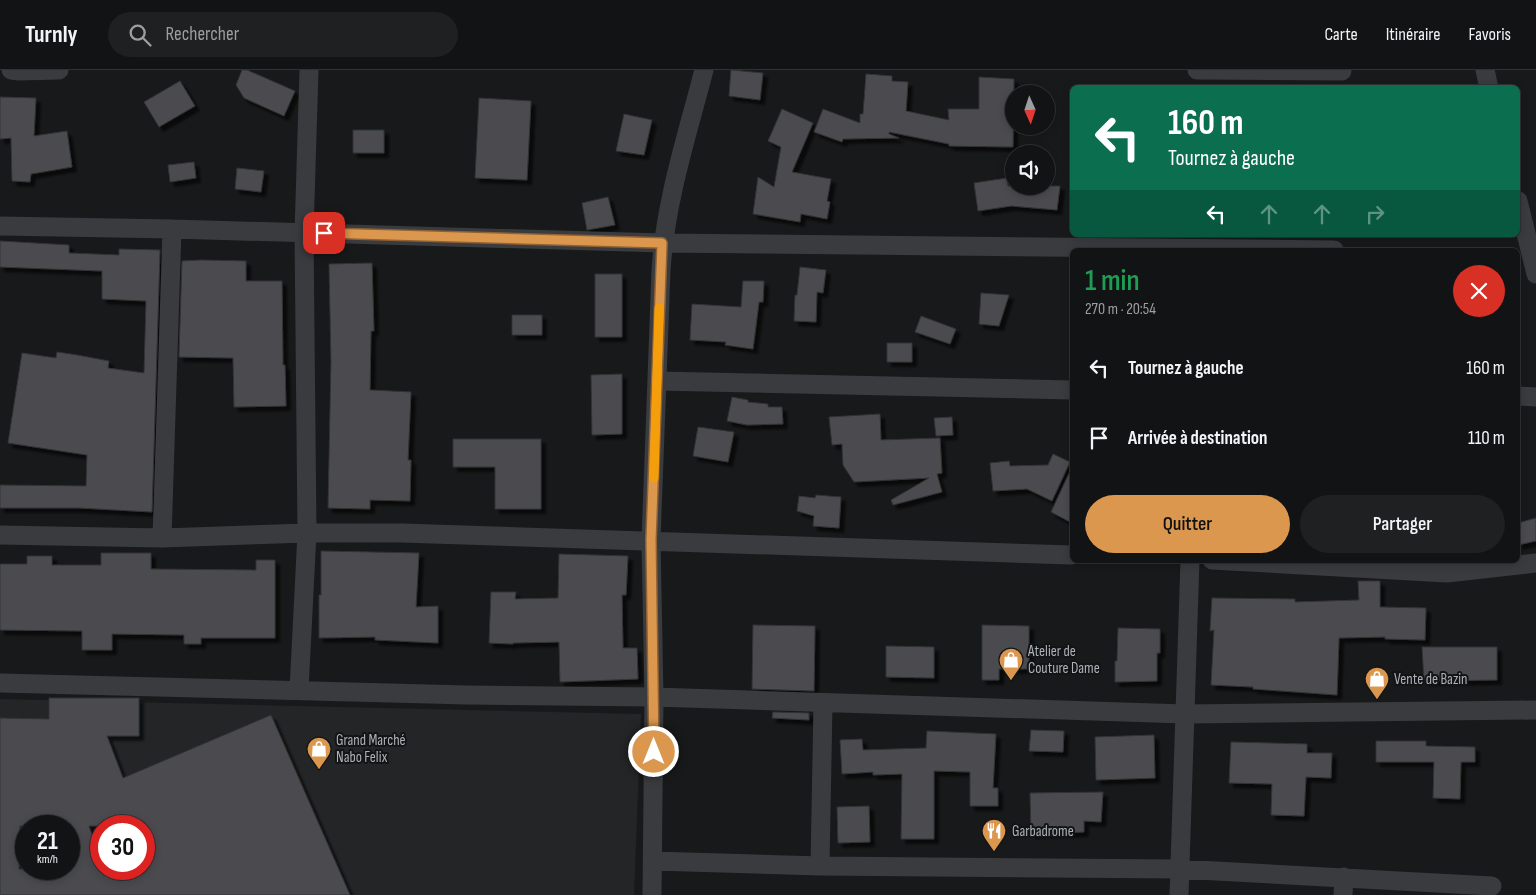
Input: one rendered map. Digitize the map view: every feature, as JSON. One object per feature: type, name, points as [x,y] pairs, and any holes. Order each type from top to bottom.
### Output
[{"type":"street","points":[[11,70],[29,72],[59,70]]},
{"type":"street","points":[[299,690],[307,533],[304,233],[309,70]]},
{"type":"street","points":[[652,895],[654,697],[651,540],[662,243],[676,177],[704,70]]},
{"type":"street","points":[[1197,70],[1342,71]]},
{"type":"street","points":[[1203,70],[1203,85]]},
{"type":"street","points":[[1485,70],[1488,85]]},
{"type":"street","points":[[1520,218],[1524,253],[1536,274]]},
{"type":"street","points":[[0,226],[662,243],[1202,244],[1290,248]]},
{"type":"street","points":[[162,538],[172,229]]},
{"type":"street","points":[[657,381],[1070,390]]},
{"type":"street","points":[[1520,396],[1536,396]]},
{"type":"street","points":[[0,535],[162,538],[307,533],[402,533],[1070,555]]},
{"type":"street","points":[[1179,895],[1190,563]]},
{"type":"street","points":[[1266,563],[1447,573],[1536,563]]},
{"type":"street","points":[[0,683],[467,695],[654,697],[823,704],[1185,714],[1536,710]]},
{"type":"street","points":[[820,866],[823,704]]},
{"type":"street","points":[[653,861],[820,866],[1180,869],[1343,886],[1492,886]]},
{"type":"shaded area","name":"Grand Marché Nabo Felix","points":[[0,699],[641,714],[634,895],[0,895]]},
{"type":"building","points":[[242,70],[247,70],[295,91],[284,116],[244,98],[236,85]]},
{"type":"building","points":[[731,70],[763,73],[760,100],[729,96]]},
{"type":"building","points":[[866,74],[892,76],[892,81],[908,82],[906,111],[949,120],[948,109],[979,109],[979,77],[1014,79],[1014,85],[1005,85],[1005,135],[1013,135],[1013,145],[1005,145],[1005,147],[949,146],[949,144],[889,132],[889,134],[899,138],[843,139],[842,142],[814,132],[823,109],[860,123],[860,114],[863,114]]},
{"type":"building","points":[[180,81],[195,106],[159,127],[144,102]]},
{"type":"building","points":[[0,97],[36,98],[34,136],[67,131],[72,167],[31,174],[30,182],[12,181],[11,138],[0,139]]},
{"type":"building","points":[[479,98],[531,101],[527,180],[475,178]]},
{"type":"building","points":[[782,109],[813,123],[792,172],[831,179],[827,201],[830,202],[827,219],[801,214],[800,222],[753,214],[758,177],[774,187],[781,147],[768,141]]},
{"type":"building","points":[[624,114],[652,120],[644,155],[616,151]]},
{"type":"building","points":[[353,130],[384,130],[384,153],[353,153]]},
{"type":"building","points":[[194,162],[196,178],[170,182],[168,165]]},
{"type":"building","points":[[237,168],[264,171],[261,192],[235,189]]},
{"type":"building","points":[[1005,178],[1005,195],[1055,195],[1055,186],[1060,186],[1057,210],[1011,206],[978,211],[974,183]]},
{"type":"building","points":[[608,197],[615,225],[587,230],[582,203]]},
{"type":"building","points":[[0,241],[69,245],[69,253],[119,255],[119,249],[160,250],[152,512],[79,508],[0,508],[0,485],[86,486],[87,455],[8,443],[22,353],[56,358],[57,352],[77,355],[109,361],[108,368],[144,373],[146,301],[102,299],[102,271],[0,267]]},
{"type":"building","points":[[182,261],[246,261],[246,281],[282,281],[283,365],[285,365],[286,406],[234,407],[233,358],[179,357]]},
{"type":"building","points":[[372,263],[374,331],[371,331],[370,390],[411,392],[408,460],[411,460],[410,501],[370,500],[370,509],[328,508],[331,361],[329,264]]},
{"type":"building","points":[[800,267],[826,270],[823,293],[817,292],[816,322],[794,321],[795,295],[797,295]]},
{"type":"building","points":[[595,274],[622,274],[622,337],[595,337]]},
{"type":"building","points":[[743,281],[764,281],[763,302],[759,302],[753,349],[725,345],[726,342],[690,340],[692,304],[741,307]]},
{"type":"building","points":[[981,293],[1009,295],[999,326],[979,324]]},
{"type":"building","points":[[512,315],[542,315],[542,335],[512,335]]},
{"type":"building","points":[[921,316],[956,329],[950,344],[915,332]]},
{"type":"building","points":[[887,343],[912,343],[912,362],[887,362]]},
{"type":"building","points":[[622,374],[622,434],[592,435],[591,375]]},
{"type":"building","points":[[732,397],[748,400],[748,402],[768,404],[768,407],[782,407],[783,424],[747,425],[727,421]]},
{"type":"building","points":[[880,414],[881,440],[940,438],[942,473],[937,474],[942,492],[893,505],[891,500],[929,478],[854,482],[843,465],[842,444],[832,445],[829,417]]},
{"type":"building","points":[[952,417],[953,435],[936,436],[934,418]]},
{"type":"building","points":[[698,427],[734,432],[728,462],[693,456]]},
{"type":"building","points":[[453,439],[541,439],[541,509],[495,509],[495,467],[453,467]]},
{"type":"building","points":[[1053,454],[1070,462],[1052,501],[1027,489],[993,491],[990,463],[1009,461],[1010,466],[1048,465]]},
{"type":"building","points":[[1070,471],[1070,522],[1051,512]]},
{"type":"building","points":[[816,495],[841,497],[839,528],[813,526],[814,516],[797,511],[799,496],[815,498]]},
{"type":"building","points":[[1536,518],[1536,541],[1520,545],[1520,522]]},
{"type":"building","points":[[321,551],[419,553],[416,607],[438,606],[438,643],[375,640],[375,637],[319,638]]},
{"type":"building","points":[[101,553],[151,553],[151,569],[256,570],[256,560],[275,560],[275,638],[201,638],[201,644],[184,644],[184,635],[112,634],[112,650],[82,650],[82,631],[0,630],[0,564],[27,564],[27,556],[52,556],[52,565],[101,565]]},
{"type":"building","points":[[559,554],[628,556],[626,595],[622,595],[623,648],[637,648],[638,679],[560,682],[559,642],[489,643],[491,592],[516,592],[515,599],[558,598]]},
{"type":"building","points":[[1358,581],[1380,581],[1380,607],[1426,608],[1425,640],[1385,639],[1385,637],[1339,638],[1337,695],[1211,685],[1214,630],[1210,631],[1212,598],[1295,599],[1295,602],[1359,600]]},
{"type":"building","points":[[753,625],[815,626],[814,691],[752,689]]},
{"type":"building","points":[[982,625],[1029,626],[1029,669],[999,669],[999,680],[982,680]]},
{"type":"building","points":[[1118,628],[1160,629],[1160,653],[1157,653],[1157,681],[1115,682]]},
{"type":"building","points":[[886,646],[934,647],[934,678],[886,677]]},
{"type":"building","points":[[1422,647],[1497,647],[1497,680],[1424,681]]},
{"type":"building","points":[[49,698],[139,698],[139,736],[107,736],[123,778],[271,715],[350,895],[0,895],[0,718],[49,719]]},
{"type":"building","points":[[773,712],[809,713],[809,720],[772,718]]},
{"type":"building","points":[[1031,730],[1064,731],[1063,752],[1029,751]]},
{"type":"building","points":[[927,731],[996,734],[993,788],[998,788],[998,806],[970,806],[970,772],[934,771],[934,839],[901,839],[902,774],[873,775],[873,772],[842,774],[840,740],[862,739],[863,750],[926,748]]},
{"type":"building","points":[[1154,735],[1155,778],[1096,780],[1095,737]]},
{"type":"building","points":[[1376,741],[1426,741],[1426,746],[1475,747],[1475,762],[1461,762],[1460,799],[1433,798],[1434,762],[1376,762]]},
{"type":"building","points":[[1231,742],[1307,744],[1307,753],[1332,753],[1331,778],[1306,777],[1304,816],[1271,815],[1272,784],[1229,783]]},
{"type":"building","points":[[1103,792],[1101,822],[1084,821],[1084,832],[1031,834],[1030,793]]},
{"type":"building","points":[[869,806],[870,842],[838,843],[837,807]]},
{"type":"slow traffic","points":[[654,478],[659,308]]},
{"type":"place","name":"Atelier de Couture Dame","points":[[1011,681]]},
{"type":"place","name":"Vente de Bazin","points":[[1377,700]]},
{"type":"place","name":"Grand Marché Nabo Felix","points":[[319,770]]},
{"type":"place","name":"Garbadrome","points":[[994,852]]},
{"type":"route","points":[[324,233],[662,243],[651,540],[654,752]]}]
